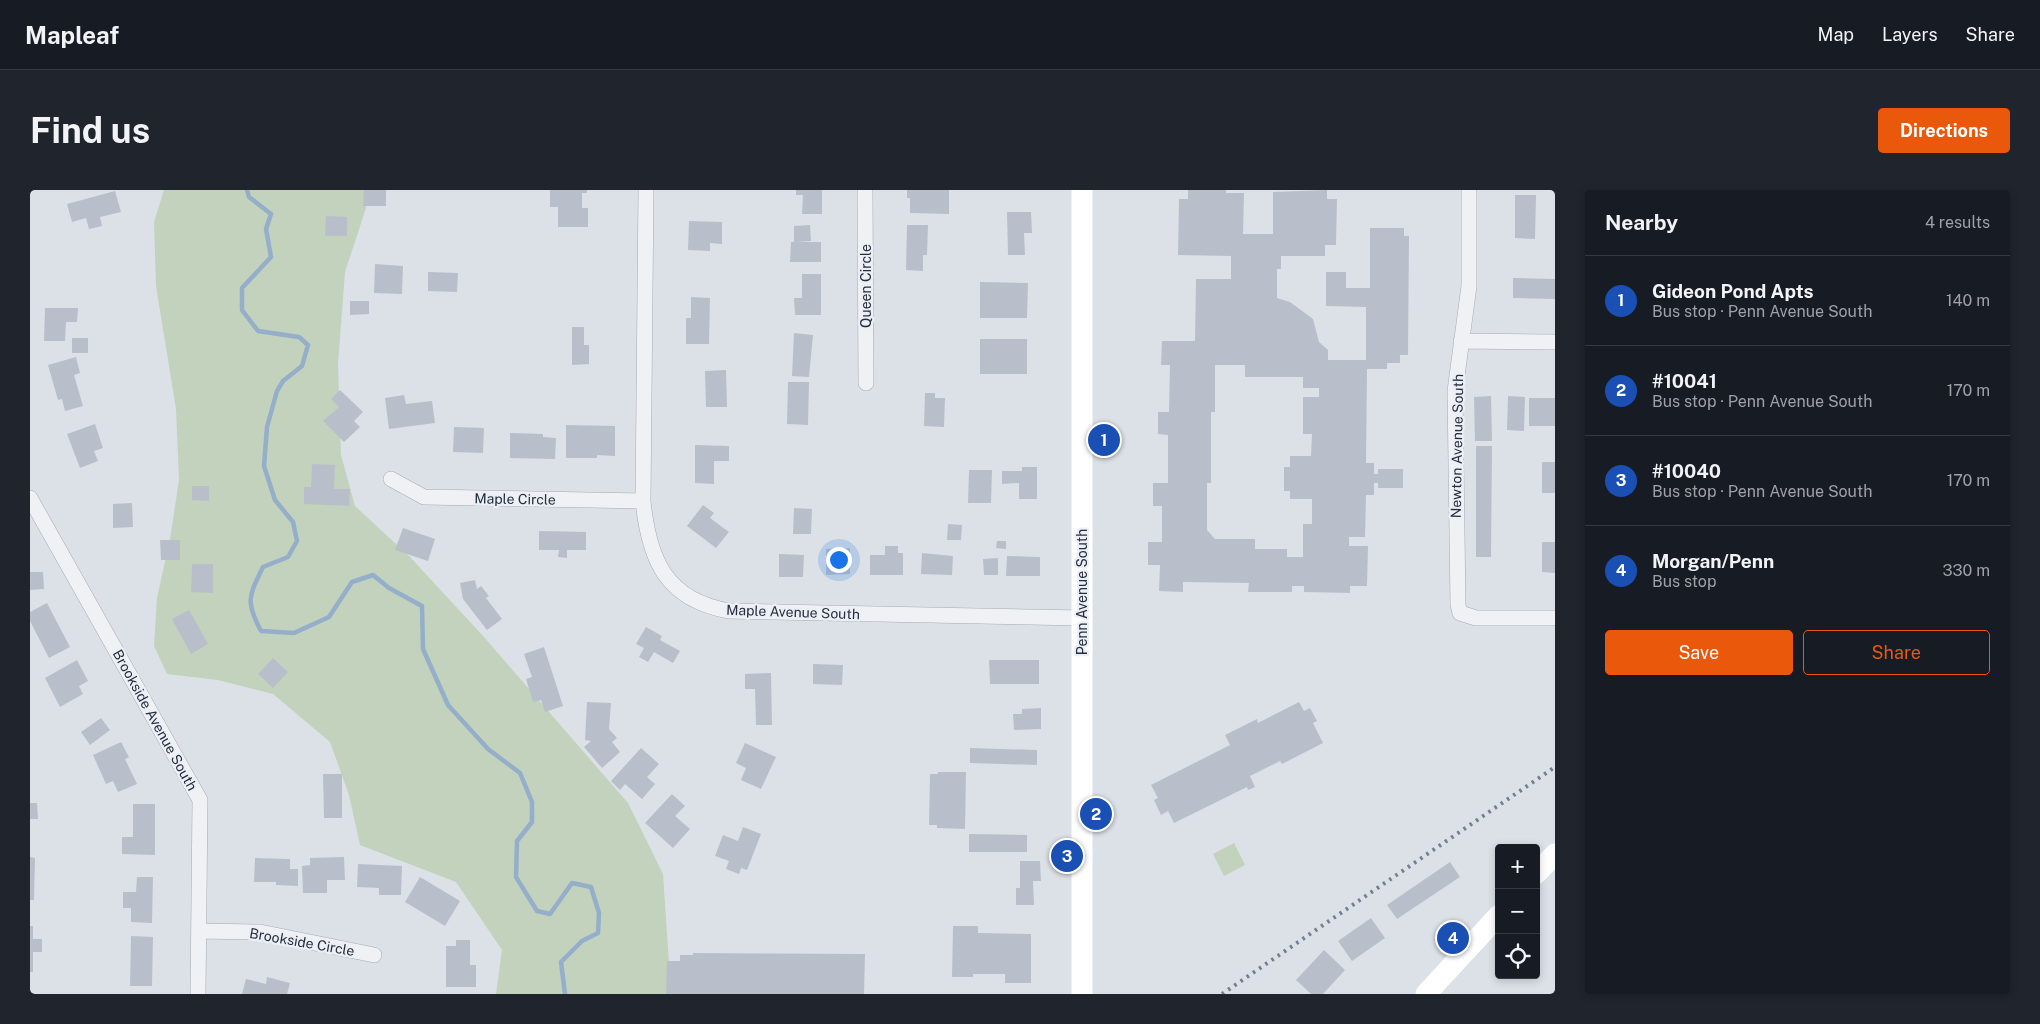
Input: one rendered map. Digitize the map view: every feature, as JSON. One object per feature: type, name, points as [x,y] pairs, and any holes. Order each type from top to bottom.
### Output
[{"type":"main road","name":"Penn Avenue South","points":[[1082,190],[1082,994]]},
{"type":"main road","points":[[1540,870],[1555,854]]},
{"type":"main road","points":[[1426,994],[1495,919]]},
{"type":"street","name":"Maple Avenue South","points":[[646,190],[643,501],[646,528],[652,550],[661,570],[673,586],[690,599],[708,607],[729,611],[1082,618]]},
{"type":"street","name":"Queen Circle","points":[[865,190],[866,383]]},
{"type":"street","name":"Newton Avenue South","points":[[1469,190],[1470,286],[1455,391],[1456,596],[1460,613],[1476,618],[1555,618]]},
{"type":"street","points":[[1461,341],[1555,342]]},
{"type":"street","name":"Maple Circle","points":[[391,479],[424,498],[643,501]]},
{"type":"street","name":"Brookside Avenue South","points":[[30,498],[200,800],[198,994]]},
{"type":"street","name":"Brookside Circle","points":[[199,930],[260,932],[374,955]]},
{"type":"green space","points":[[164,190],[368,190],[366,208],[345,272],[338,364],[341,455],[355,506],[410,557],[484,637],[628,803],[663,874],[671,994],[496,994],[502,950],[456,882],[360,845],[349,795],[330,742],[273,694],[218,680],[167,674],[154,646],[157,598],[170,539],[179,480],[176,409],[156,286],[154,222]]},
{"type":"green space","points":[[1234,843],[1245,865],[1224,876],[1213,854]]},
{"type":"building","points":[[364,190],[386,190],[386,206],[363,206]]},
{"type":"building","points":[[550,190],[587,190],[587,193],[582,193],[582,208],[588,208],[588,227],[558,227],[558,207],[550,207]]},
{"type":"building","points":[[796,190],[822,190],[822,214],[802,214],[803,195],[796,195]]},
{"type":"building","points":[[907,190],[949,190],[949,214],[910,213],[910,198],[907,198]]},
{"type":"building","points":[[1188,190],[1226,190],[1226,193],[1244,193],[1243,234],[1273,234],[1273,192],[1327,190],[1327,199],[1337,199],[1336,245],[1325,245],[1325,256],[1281,256],[1281,269],[1277,269],[1277,298],[1290,302],[1313,319],[1319,342],[1328,350],[1328,360],[1366,360],[1366,307],[1326,306],[1326,272],[1346,272],[1346,288],[1370,288],[1370,228],[1404,228],[1404,236],[1409,236],[1408,355],[1400,355],[1400,363],[1387,363],[1387,369],[1367,369],[1366,463],[1374,463],[1374,474],[1378,474],[1378,469],[1403,469],[1403,488],[1378,488],[1378,483],[1374,483],[1374,495],[1366,495],[1365,537],[1349,537],[1349,546],[1368,546],[1367,586],[1350,586],[1350,593],[1304,592],[1304,586],[1292,586],[1292,592],[1248,592],[1249,583],[1183,582],[1183,592],[1159,591],[1160,565],[1148,565],[1148,542],[1162,542],[1162,506],[1153,506],[1153,483],[1168,483],[1168,435],[1158,434],[1158,412],[1169,412],[1170,365],[1161,365],[1162,341],[1195,341],[1196,279],[1231,279],[1231,256],[1178,255],[1179,199],[1188,199]],"holes":[[[1215,365],[1245,365],[1245,377],[1303,377],[1303,388],[1319,388],[1319,397],[1303,397],[1303,434],[1312,434],[1311,456],[1290,456],[1290,467],[1284,467],[1284,491],[1290,491],[1290,499],[1312,499],[1312,524],[1303,524],[1303,557],[1287,557],[1287,549],[1255,549],[1255,539],[1215,539],[1207,530],[1207,483],[1211,483],[1211,412],[1215,412]]]},
{"type":"building","points":[[115,191],[121,212],[100,217],[102,226],[89,229],[86,218],[72,222],[67,204]]},
{"type":"building","points":[[1515,195],[1536,195],[1535,239],[1515,238]]},
{"type":"building","points":[[1007,212],[1031,212],[1032,233],[1024,233],[1025,255],[1008,255]]},
{"type":"building","points":[[326,216],[347,217],[347,236],[325,236]]},
{"type":"building","points":[[689,221],[722,222],[722,244],[710,243],[710,251],[688,250]]},
{"type":"building","points":[[810,225],[811,241],[797,242],[821,242],[821,262],[790,262],[791,242],[794,242],[794,226]]},
{"type":"building","points":[[907,225],[928,225],[927,255],[923,255],[923,271],[906,270]]},
{"type":"building","points":[[375,264],[403,266],[402,294],[374,293]]},
{"type":"building","points":[[428,272],[458,273],[457,292],[428,291]]},
{"type":"building","points":[[802,274],[821,274],[821,315],[795,315],[794,298],[802,298]]},
{"type":"building","points":[[1513,278],[1555,279],[1555,299],[1513,298]]},
{"type":"building","points":[[980,282],[1028,283],[1027,318],[980,318]]},
{"type":"building","points":[[691,297],[710,298],[709,344],[686,344],[686,318],[691,318]]},
{"type":"building","points":[[350,301],[369,301],[369,314],[350,315]]},
{"type":"building","points":[[45,308],[78,308],[77,322],[66,322],[65,341],[44,341]]},
{"type":"building","points":[[572,327],[584,327],[584,345],[589,345],[589,364],[572,365]]},
{"type":"building","points":[[794,333],[813,335],[809,377],[792,376]]},
{"type":"building","points":[[72,338],[88,338],[88,353],[72,353]]},
{"type":"building","points":[[980,339],[1027,339],[1027,374],[980,374]]},
{"type":"building","points":[[76,357],[80,373],[74,375],[83,406],[65,411],[62,399],[58,400],[48,365]]},
{"type":"building","points":[[726,370],[727,407],[706,407],[705,371]]},
{"type":"building","points":[[788,382],[809,382],[808,425],[787,424]]},
{"type":"building","points":[[340,390],[363,412],[354,421],[360,427],[344,442],[323,421],[339,407],[331,399]]},
{"type":"building","points":[[925,393],[935,393],[935,398],[945,398],[944,427],[924,426]]},
{"type":"building","points":[[404,395],[406,404],[432,401],[435,423],[389,429],[385,398]]},
{"type":"building","points":[[1491,396],[1492,441],[1475,441],[1474,397]]},
{"type":"building","points":[[1508,396],[1525,397],[1524,431],[1507,430]]},
{"type":"building","points":[[1529,398],[1555,398],[1555,426],[1529,426]]},
{"type":"building","points":[[95,424],[103,448],[94,451],[98,461],[80,468],[67,434]]},
{"type":"building","points":[[566,425],[615,426],[615,456],[597,455],[597,458],[566,458]]},
{"type":"building","points":[[454,427],[484,428],[483,453],[453,452]]},
{"type":"building","points":[[510,433],[543,434],[543,437],[556,438],[555,459],[510,458]]},
{"type":"building","points":[[695,445],[729,446],[729,461],[714,461],[714,484],[695,483]]},
{"type":"building","points":[[1476,446],[1492,446],[1491,557],[1476,557]]},
{"type":"building","points":[[1542,462],[1555,462],[1555,493],[1542,493]]},
{"type":"building","points":[[312,464],[335,465],[334,489],[350,489],[349,506],[304,504],[304,487],[311,487]]},
{"type":"building","points":[[1022,467],[1037,467],[1037,499],[1019,499],[1019,483],[1002,484],[1002,471],[1022,471]]},
{"type":"building","points":[[969,470],[992,470],[991,503],[968,503]]},
{"type":"building","points":[[192,486],[209,486],[209,501],[192,500]]},
{"type":"building","points":[[132,503],[133,527],[113,528],[113,504]]},
{"type":"building","points":[[703,505],[714,513],[710,518],[729,532],[716,548],[687,526]]},
{"type":"building","points":[[794,508],[812,509],[811,534],[793,534]]},
{"type":"building","points":[[948,524],[962,525],[961,540],[947,540]]},
{"type":"building","points":[[403,528],[435,539],[428,561],[395,550]]},
{"type":"building","points":[[539,531],[586,532],[586,550],[567,550],[567,558],[558,557],[559,550],[539,550]]},
{"type":"building","points":[[160,540],[180,540],[180,560],[161,560]]},
{"type":"building","points":[[997,541],[1006,541],[1006,549],[996,548]]},
{"type":"building","points":[[1542,542],[1555,542],[1555,573],[1542,572]]},
{"type":"building","points":[[885,546],[898,546],[898,553],[903,553],[903,575],[870,575],[870,555],[885,555]]},
{"type":"building","points":[[850,548],[850,574],[826,575],[826,549]]},
{"type":"building","points":[[922,553],[953,556],[952,575],[921,574]]},
{"type":"building","points":[[779,554],[804,555],[803,577],[779,577]]},
{"type":"building","points":[[1007,556],[1040,557],[1040,576],[1006,576]]},
{"type":"building","points":[[998,558],[998,575],[984,575],[983,559]]},
{"type":"building","points":[[192,564],[213,564],[213,593],[191,592]]},
{"type":"building","points":[[30,572],[43,572],[44,589],[30,590]]},
{"type":"building","points":[[475,580],[477,589],[481,586],[489,596],[486,598],[502,619],[487,630],[463,599],[460,583]]},
{"type":"building","points":[[47,603],[70,647],[49,658],[30,621],[30,612]]},
{"type":"building","points":[[189,610],[208,644],[191,654],[172,619]]},
{"type":"building","points":[[646,627],[662,636],[660,640],[680,651],[673,663],[654,652],[648,662],[639,657],[644,648],[636,644]]},
{"type":"building","points":[[544,647],[563,706],[545,712],[541,700],[533,702],[526,679],[532,677],[524,654]]},
{"type":"building","points":[[273,658],[288,672],[273,688],[258,674]]},
{"type":"building","points":[[77,660],[88,681],[79,686],[83,694],[60,707],[45,678]]},
{"type":"building","points":[[989,660],[1039,660],[1039,684],[990,684]]},
{"type":"building","points":[[813,664],[843,665],[842,685],[813,684]]},
{"type":"building","points":[[771,673],[772,725],[756,725],[755,689],[745,689],[745,674]]},
{"type":"building","points":[[587,702],[611,703],[609,729],[617,738],[612,742],[620,752],[602,768],[584,747],[591,741],[585,740]]},
{"type":"building","points":[[1299,702],[1304,711],[1310,708],[1317,721],[1313,723],[1323,743],[1282,764],[1280,761],[1250,776],[1255,787],[1248,790],[1247,787],[1174,823],[1168,811],[1161,815],[1154,800],[1158,798],[1151,785],[1230,745],[1225,735],[1257,719],[1258,723]]},
{"type":"building","points":[[1041,708],[1041,729],[1014,730],[1013,714],[1022,714],[1022,709]]},
{"type":"building","points":[[101,718],[110,730],[90,745],[81,732]]},
{"type":"building","points":[[121,742],[129,757],[125,759],[137,784],[118,792],[113,781],[106,784],[93,755]]},
{"type":"building","points":[[745,743],[776,757],[761,789],[741,780],[746,768],[736,763]]},
{"type":"building","points":[[641,748],[659,764],[647,777],[655,784],[642,799],[625,784],[620,790],[611,781]]},
{"type":"building","points":[[970,748],[1037,750],[1037,765],[970,763]]},
{"type":"building","points":[[938,772],[966,772],[965,829],[937,828],[937,825],[929,825],[930,774],[938,774]]},
{"type":"building","points":[[323,774],[342,774],[342,818],[324,818]]},
{"type":"building","points":[[672,794],[685,806],[675,816],[690,829],[673,848],[645,823]]},
{"type":"building","points":[[30,803],[37,803],[38,819],[30,819]]},
{"type":"building","points":[[133,804],[155,804],[155,855],[122,854],[122,837],[133,837]]},
{"type":"building","points":[[743,827],[761,834],[747,870],[741,868],[739,874],[726,869],[729,861],[715,856],[723,835],[738,841]]},
{"type":"building","points":[[969,834],[1027,835],[1027,852],[969,852]]},
{"type":"building","points":[[30,857],[35,858],[34,900],[30,900]]},
{"type":"building","points":[[344,857],[345,880],[327,880],[327,893],[303,893],[302,866],[310,865],[310,858]]},
{"type":"building","points":[[255,858],[290,859],[290,869],[298,869],[298,886],[276,885],[276,882],[254,882]]},
{"type":"building","points":[[1020,861],[1040,861],[1041,881],[1033,881],[1034,905],[1016,905],[1016,888],[1020,888]]},
{"type":"building","points":[[1450,862],[1460,877],[1397,919],[1387,905]]},
{"type":"building","points":[[358,864],[402,866],[401,895],[379,895],[379,888],[357,887]]},
{"type":"building","points":[[137,877],[153,877],[152,923],[131,922],[131,908],[123,908],[123,892],[136,892]]},
{"type":"building","points":[[420,877],[460,901],[445,926],[405,902]]},
{"type":"building","points":[[1371,918],[1385,938],[1352,961],[1338,941]]},
{"type":"building","points":[[30,926],[33,926],[33,939],[42,939],[42,952],[33,952],[33,972],[30,972]]},
{"type":"building","points":[[953,926],[978,926],[978,933],[1031,934],[1031,983],[1005,983],[1005,974],[973,974],[973,977],[952,977]]},
{"type":"building","points":[[131,936],[153,937],[152,986],[130,986]]},
{"type":"building","points":[[456,940],[470,940],[470,965],[476,965],[476,987],[446,987],[446,946],[456,946]]},
{"type":"building","points":[[1324,950],[1345,970],[1323,994],[1311,994],[1296,980]]},
{"type":"building","points":[[693,953],[865,954],[864,994],[666,994],[667,961],[680,961],[680,955],[693,955]]},
{"type":"building","points":[[267,977],[290,983],[287,994],[242,994],[246,979],[266,984]]},
{"type":"waterway","points":[[247,190],[249,197],[271,214],[266,229],[271,257],[242,288],[242,310],[258,331],[299,337],[308,345],[302,366],[283,381],[277,391],[267,427],[264,466],[275,500],[293,522],[297,541],[288,557],[263,567],[252,592],[251,599],[256,621],[261,631],[294,633],[329,617],[352,582],[373,575],[389,588],[422,606],[423,649],[448,705],[488,749],[520,773],[532,802],[532,822],[517,841],[516,877],[537,911],[550,914],[572,883],[591,887],[599,913],[598,933],[582,941],[561,962],[565,994]]},
{"type":"railway","points":[[1222,994],[1555,767]]},
{"type":"place","name":"Gideon Pond Apts","points":[[1104,440]]},
{"type":"place","name":"#10041","points":[[1096,814]]},
{"type":"place","name":"#10040","points":[[1067,856]]},
{"type":"place","name":"Morgan/Penn","points":[[1453,938]]}]
